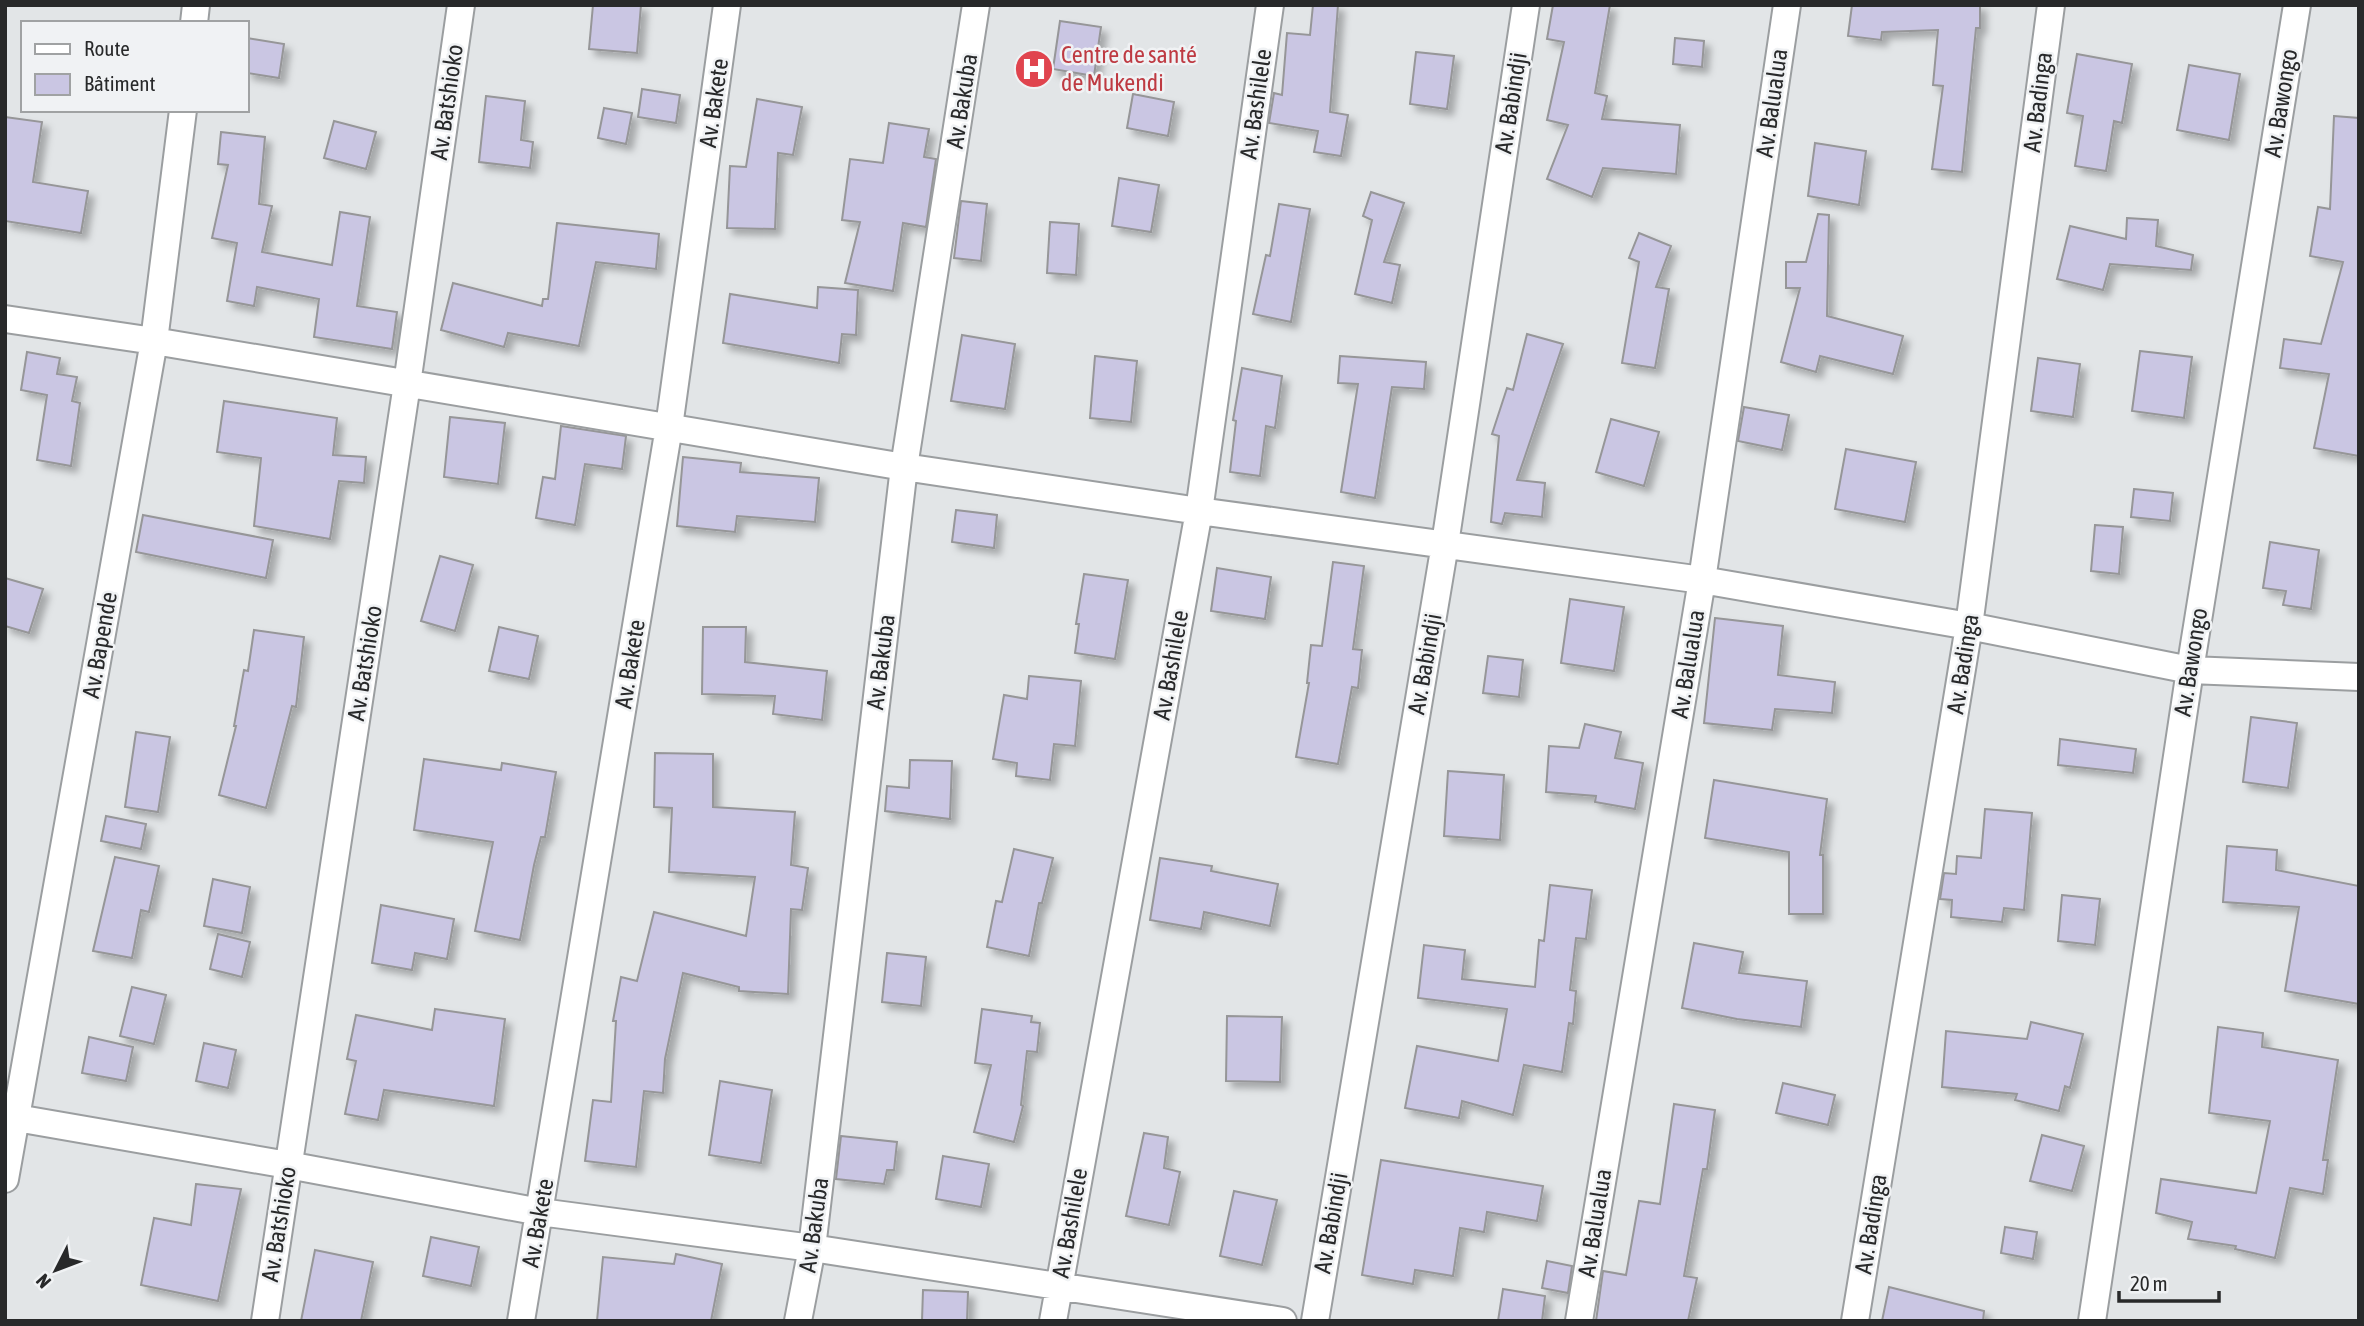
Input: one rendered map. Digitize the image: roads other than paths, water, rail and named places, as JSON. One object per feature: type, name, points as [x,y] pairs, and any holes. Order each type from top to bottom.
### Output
[{"type":"street","name":"Av. Batshioko","points":[[265,1321],[407,384],[461,5]]},
{"type":"street","name":"Av. Bakete","points":[[521,1321],[670,427],[727,5]]},
{"type":"street","name":"Av. Bakuba","points":[[798,1321],[812,1248],[904,467],[976,5]]},
{"type":"street","name":"Av. Bashilele","points":[[1053,1321],[1199,512],[1270,5]]},
{"type":"street","name":"Av. Babindji","points":[[1315,1321],[1446,544],[1526,5]]},
{"type":"street","name":"Av. Balualua","points":[[1579,1321],[1702,580],[1787,5]]},
{"type":"street","name":"Av. Badinga","points":[[1855,1321],[1969,626],[2050,5]]},
{"type":"street","name":"Av. Bawongo","points":[[2092,1321],[2190,670],[2297,5]]},
{"type":"street","name":"Av. Bapende","points":[[5,1179],[11,1116],[154,341],[183,112]]},
{"type":"street","points":[[5,319],[154,341],[904,467],[1199,512],[1702,580],[1969,626],[2190,670],[2359,677]]},
{"type":"street","points":[[11,1116],[540,1212],[812,1248],[1283,1321]]},
{"type":"place","name":"Centre de santé de Mukendi","points":[[1034,69]]}]
